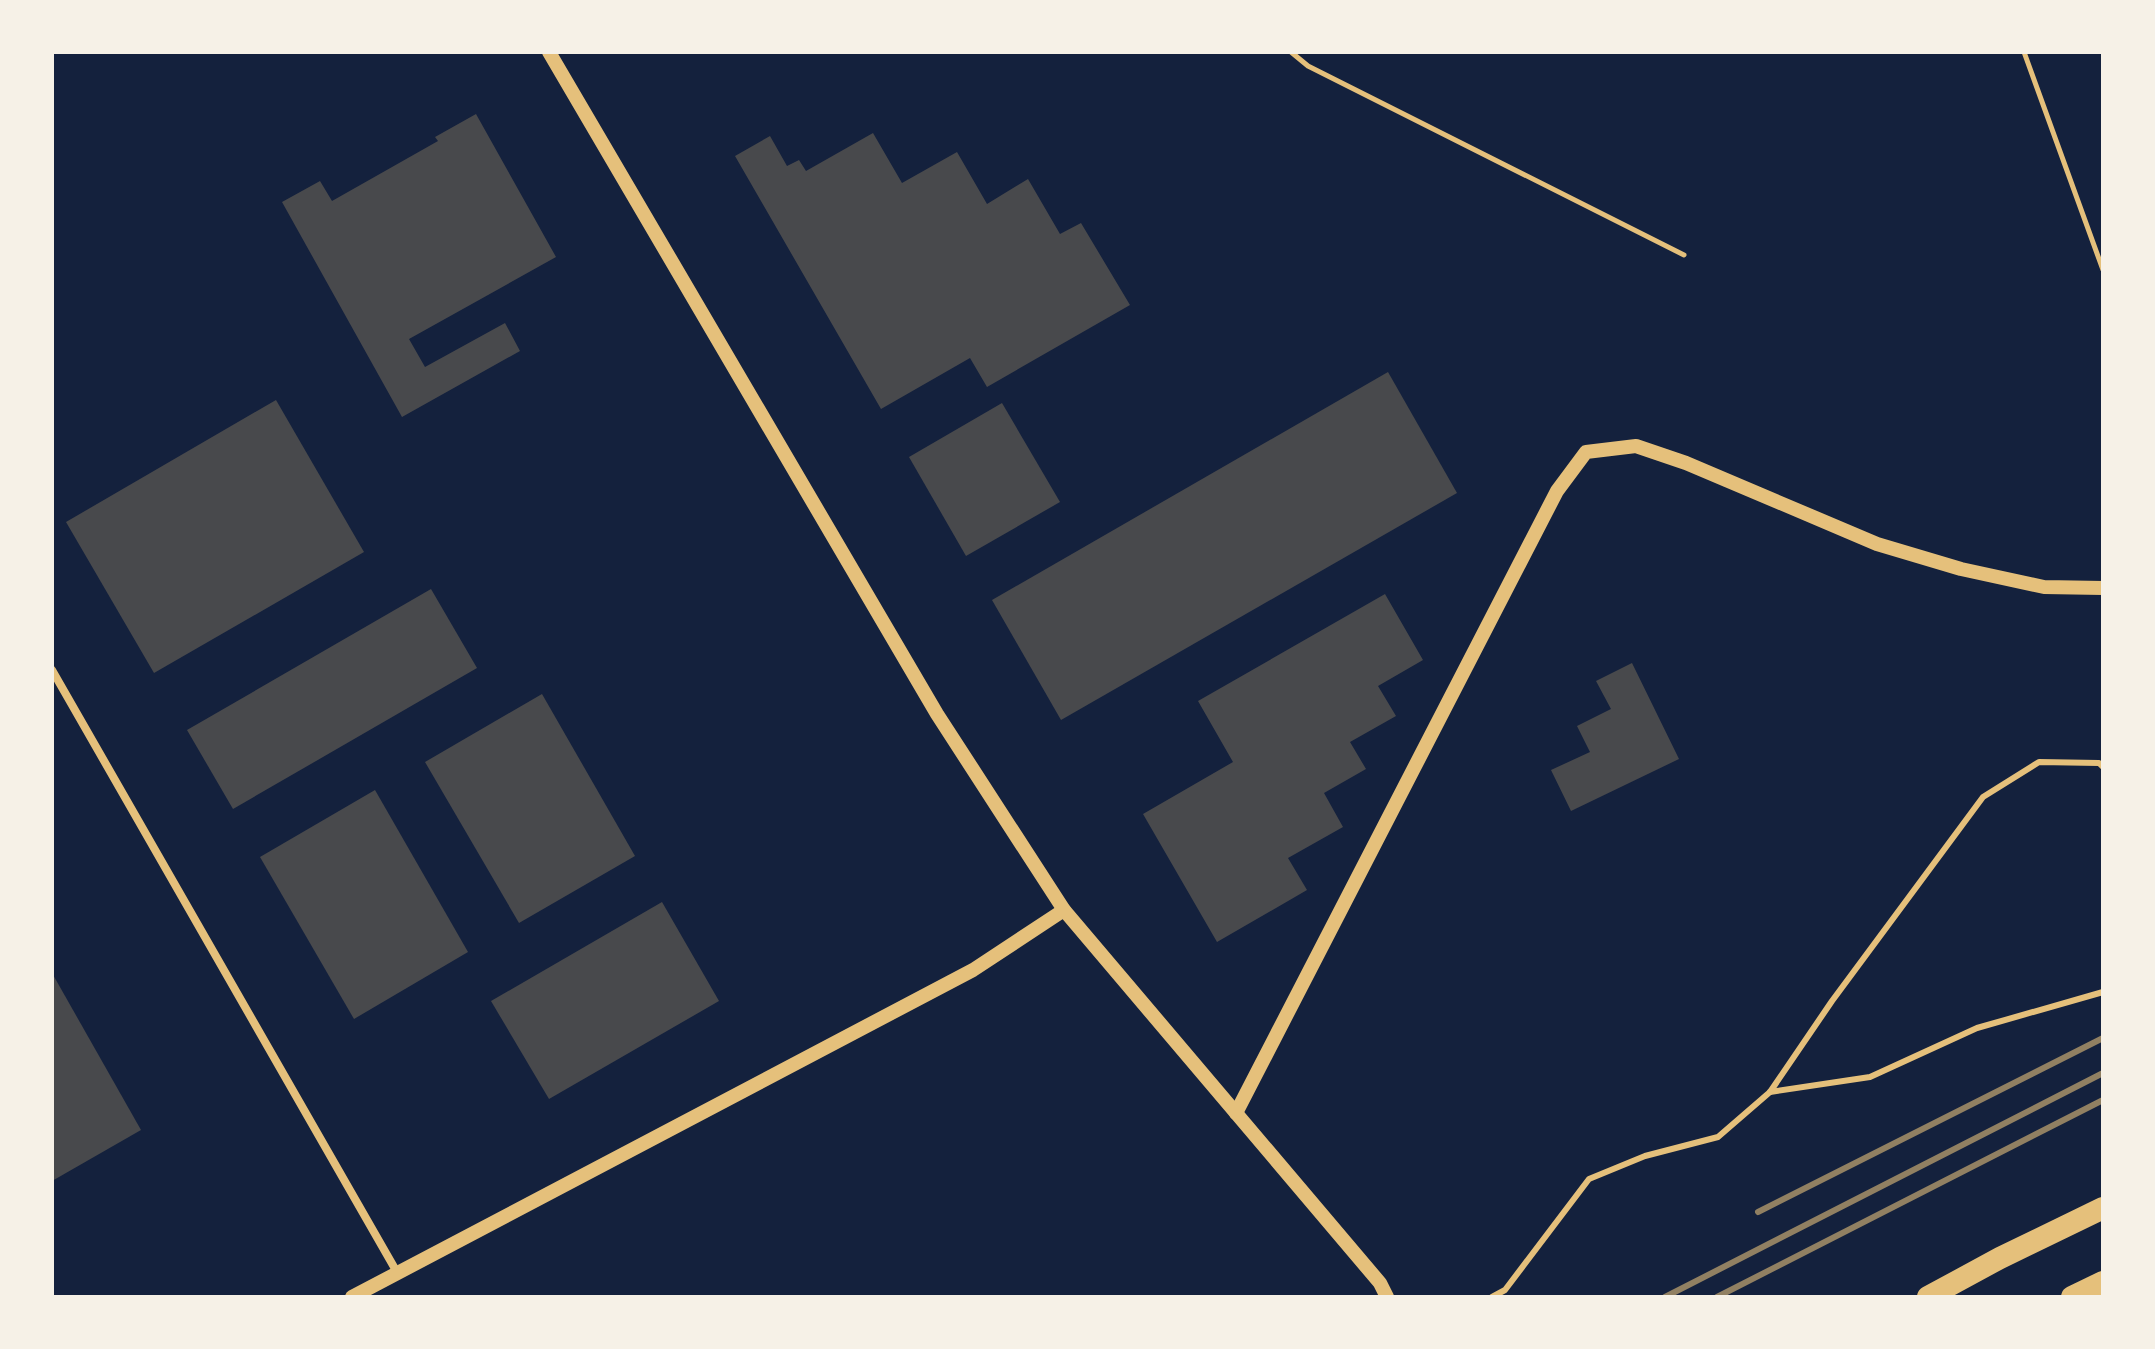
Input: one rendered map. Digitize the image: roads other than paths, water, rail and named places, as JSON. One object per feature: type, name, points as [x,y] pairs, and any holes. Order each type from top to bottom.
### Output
[{"type":"highway","points":[[1928,1297],[2103,1208]]},
{"type":"highway","points":[[2072,1297],[2103,1282]]},
{"type":"street","points":[[549,52],[937,714],[1064,910],[1380,1283],[1387,1297]]},
{"type":"street","points":[[1236,1113],[1557,491],[1586,452],[1636,446],[1686,463],[1877,544],[1961,569],[2044,587],[2103,588]]},
{"type":"street","points":[[52,670],[398,1274]]},
{"type":"street","points":[[352,1297],[973,970],[1064,910]]},
{"type":"lane","points":[[1492,1297],[1505,1290],[1589,1179],[1645,1156],[1718,1137],[1770,1092],[1832,1001],[1983,797],[2039,762],[2099,763],[2103,767]]},
{"type":"lane","points":[[1770,1092],[1870,1077],[1977,1028],[2103,992]]},
{"type":"railway","points":[[1758,1212],[2103,1038]]},
{"type":"railway","points":[[1665,1297],[2103,1073]]},
{"type":"railway","points":[[1717,1297],[2103,1100]]}]
